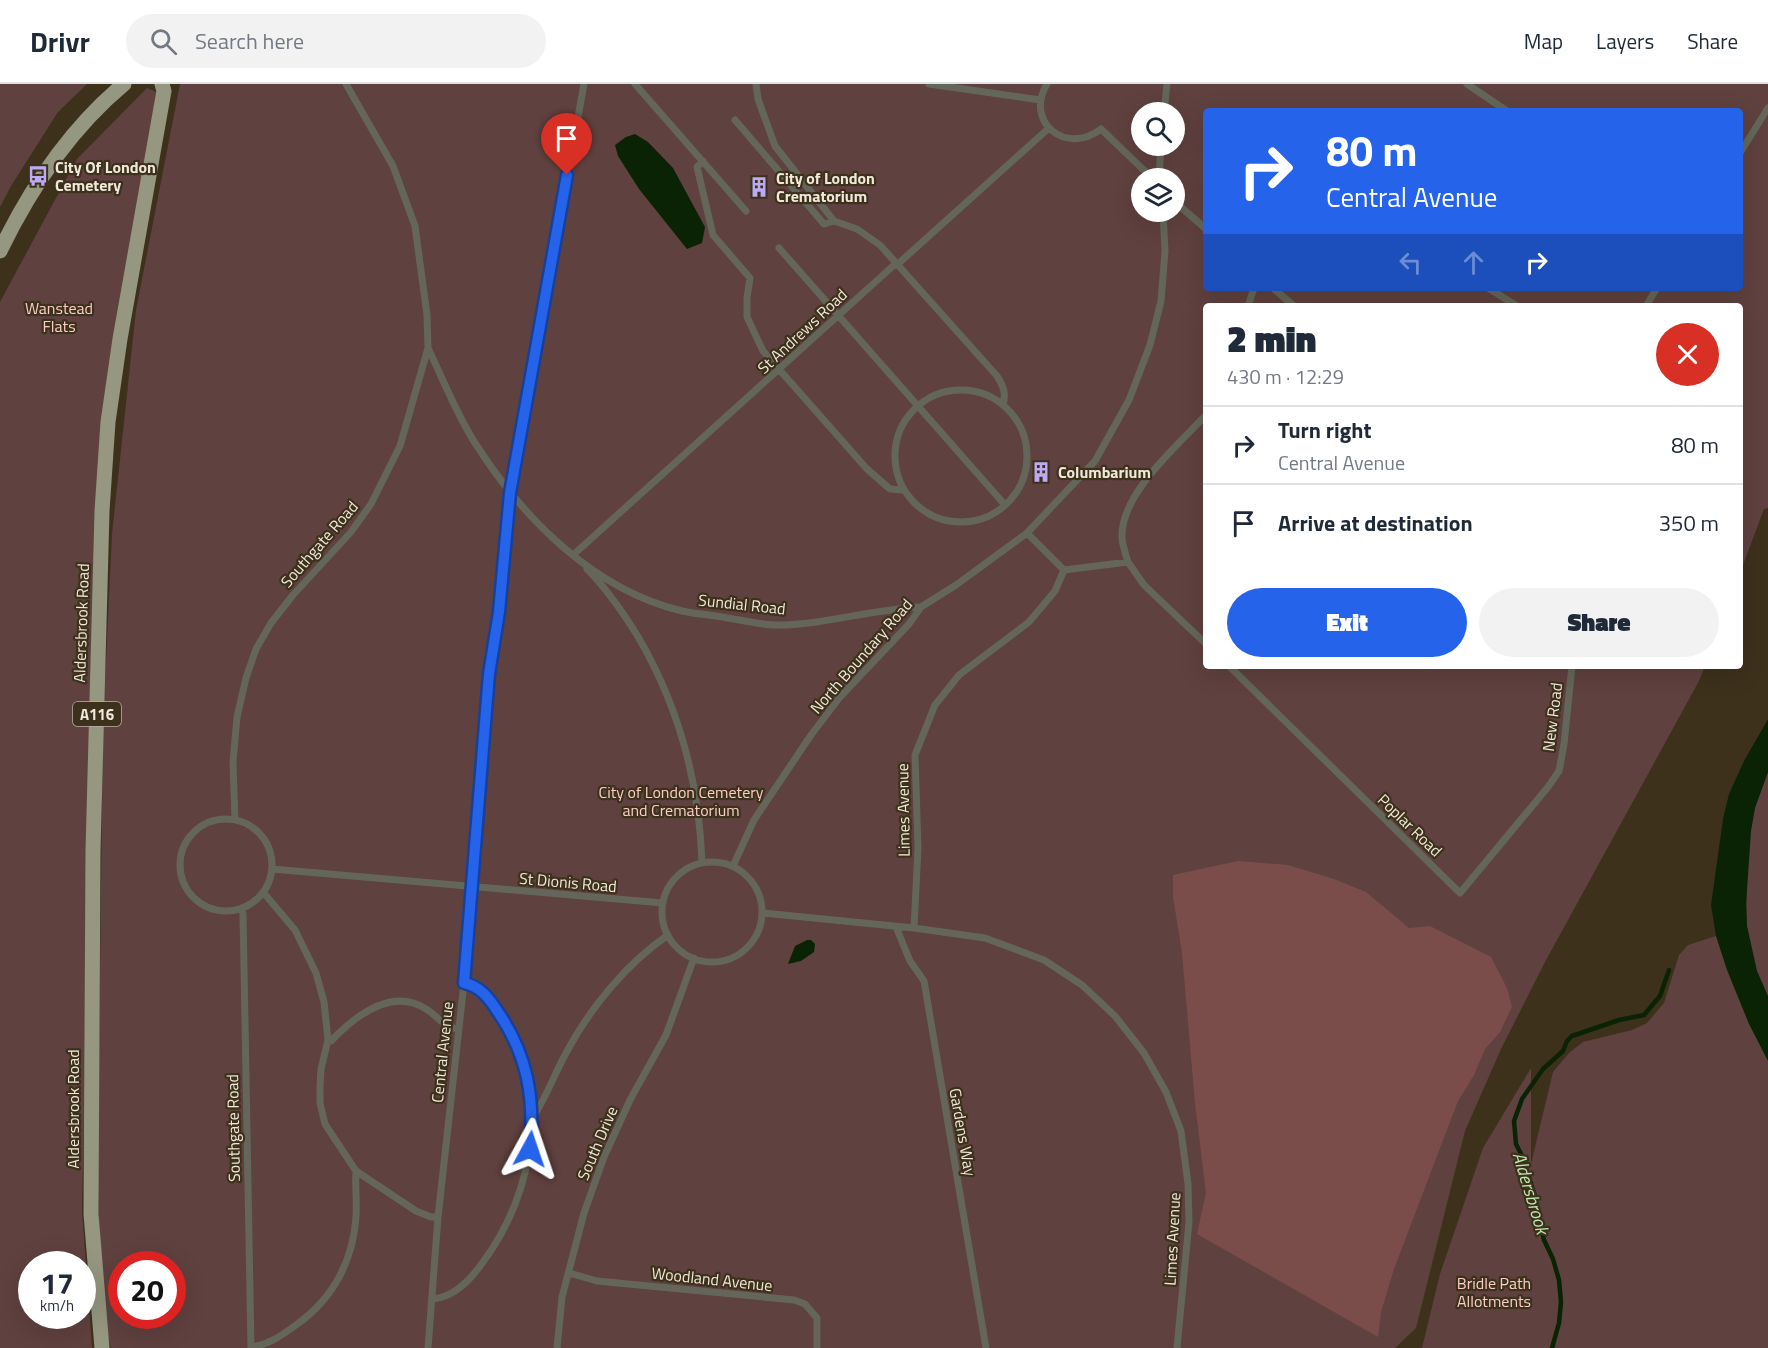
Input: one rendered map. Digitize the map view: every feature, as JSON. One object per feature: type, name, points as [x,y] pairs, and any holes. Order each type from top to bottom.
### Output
[{"type":"main road","points":[[0,251],[16,218],[62,150],[107,98],[124,84]]},
{"type":"main road","name":"Aldersbrook Road","points":[[102,1348],[90,1214],[93,851],[102,511],[108,422],[120,339],[164,92],[162,84]]},
{"type":"lane","name":"Southgate Road","points":[[235,820],[233,762],[237,717],[246,678],[256,650],[271,623],[292,595],[351,532],[371,504],[400,446],[428,348],[427,315],[415,226],[393,166],[346,84]]},
{"type":"lane","name":"Central Avenue","points":[[428,1348],[434,1299],[438,1217],[464,983],[489,674],[499,612],[510,493],[584,84]]},
{"type":"lane","points":[[635,84],[746,211]]},
{"type":"lane","points":[[756,84],[758,99],[775,146],[834,221],[865,234],[899,263],[997,376],[1004,386],[1006,395],[1004,405]]},
{"type":"lane","points":[[929,84],[1041,100]]},
{"type":"lane","points":[[1047,84],[1041,100],[1041,110],[1049,128],[1057,135],[1075,140],[1085,139],[1101,129],[1142,168]]},
{"type":"lane","points":[[1165,102],[1167,84]]},
{"type":"lane","points":[[1467,84],[1502,108]]},
{"type":"lane","points":[[1743,148],[1768,108]]},
{"type":"lane","points":[[735,120],[825,224],[834,221]]},
{"type":"lane","name":"St Andrews Road","points":[[573,555],[1049,128]]},
{"type":"lane","points":[[702,161],[697,166],[713,235],[750,278],[747,317],[763,351],[867,468],[890,489],[904,490]]},
{"type":"lane","points":[[1185,211],[1203,226]]},
{"type":"lane","name":"North Boundary Road","points":[[733,866],[754,820],[811,735],[840,697],[909,624],[921,607],[956,585],[1027,533],[1095,460],[1129,400],[1150,345],[1161,301],[1165,251],[1164,222]]},
{"type":"lane","points":[[779,248],[1005,505]]},
{"type":"lane","points":[[1276,291],[1290,303]]},
{"type":"lane","points":[[1493,291],[1512,303]]},
{"type":"lane","points":[[428,348],[475,444],[510,493],[601,582],[622,611],[651,659],[672,704],[688,755],[697,799],[702,862]]},
{"type":"lane","points":[[951,390],[969,390],[988,395],[1004,405],[1016,419],[1024,436],[1027,455],[1024,473],[1017,490],[1005,505],[989,516],[971,521],[951,521],[933,516],[917,505],[904,490],[897,473],[895,455],[897,437],[905,420],[917,406],[932,396],[951,390]]},
{"type":"lane","points":[[1203,418],[1138,488],[1126,513],[1122,539],[1128,562],[1144,585],[1203,641]]},
{"type":"lane","points":[[1027,533],[1065,570],[1128,562]]},
{"type":"lane","name":"Sundial Road","points":[[573,555],[605,578],[638,595],[681,611],[775,625],[824,621],[898,608],[921,607]]},
{"type":"lane","name":"Limes Avenue","points":[[1065,570],[1055,591],[1029,622],[959,675],[935,705],[915,755],[918,848],[910,928],[985,938],[1044,960],[1082,985],[1115,1016],[1144,1053],[1166,1092],[1181,1131],[1188,1185],[1189,1222],[1177,1348]]},
{"type":"lane","name":"Poplar Road","points":[[1232,669],[1460,893],[1548,787],[1558,771]]},
{"type":"lane","name":"New Road","points":[[1558,771],[1564,744],[1572,669]]},
{"type":"lane","points":[[235,820],[259,832],[267,843],[271,856],[271,877],[257,899],[241,908],[227,911],[213,909],[201,903],[190,893],[184,881],[181,868],[185,847],[196,830],[215,821],[235,820]]},
{"type":"lane","points":[[702,862],[720,862],[733,866],[754,883],[761,897],[763,914],[756,936],[740,954],[717,962],[705,962],[680,950],[668,935],[663,922],[663,903],[667,889],[688,867],[702,862]]},
{"type":"lane","name":"St Dionis Road","points":[[272,869],[663,903]]},
{"type":"lane","points":[[263,892],[295,930],[308,954],[324,1002],[328,1040],[321,1069],[320,1103],[326,1124],[356,1171],[416,1211],[430,1217],[438,1217]]},
{"type":"lane","name":"Southgate Road","points":[[241,908],[251,1348]]},
{"type":"lane","points":[[763,914],[910,928]]},
{"type":"lane","name":"Gardens Way","points":[[896,927],[910,961],[924,981],[986,1348]]},
{"type":"lane","points":[[532,1119],[566,1053],[591,1012],[625,973],[668,935]]},
{"type":"lane","name":"South Drive","points":[[557,1348],[562,1297],[584,1213],[604,1157],[630,1100],[666,1035],[694,958]]},
{"type":"lane","points":[[434,1299],[443,1298],[458,1289],[476,1272],[495,1246],[514,1208],[527,1167],[532,1119],[524,1062],[508,1026],[488,996],[472,985],[464,983]]},
{"type":"lane","points":[[328,1040],[332,1041],[363,1014],[391,1001],[415,1004],[425,1009],[447,1028],[458,1029]]},
{"type":"lane","points":[[251,1348],[279,1337],[312,1314],[329,1294],[343,1272],[352,1244],[356,1216],[356,1171]]},
{"type":"lane","name":"Woodland Avenue","points":[[569,1273],[597,1281],[794,1300],[805,1304],[817,1318],[817,1348]]},
{"type":"green space","points":[[0,84],[87,84],[58,112],[0,207]]},
{"type":"green space","name":"City of London Cemetery and Crematorium","points":[[180,84],[1768,84],[1768,508],[1764,509],[1743,565],[1743,303],[1203,303],[1203,669],[1704,669],[1545,962],[1501,1049],[1465,1131],[1416,1328],[1395,1348],[111,1348],[108,1337],[99,1242],[103,724],[112,534],[136,310]]},
{"type":"green space","name":"Wanstead Flats","points":[[147,88],[159,93],[96,530],[82,1210],[85,1251],[18,1251],[18,1329],[91,1329],[92,1348],[0,1348],[0,302],[77,159]]},
{"type":"green space","name":"Bridle Path Allotments","points":[[1768,772],[1768,1348],[1422,1348],[1440,1274],[1483,1148],[1531,1068],[1531,1164],[1553,1072],[1569,1053],[1583,1042],[1632,1030],[1647,1023],[1664,1003],[1679,955],[1688,945],[1747,926],[1746,881],[1749,836],[1755,807]]},
{"type":"shaded area","points":[[635,134],[648,142],[673,168],[705,227],[702,243],[687,249],[639,189],[618,156],[615,145]]},
{"type":"shaded area","points":[[1768,719],[1768,772],[1755,808],[1751,831],[1746,904],[1747,926],[1757,971],[1768,996],[1768,1061],[1749,1024],[1727,970],[1716,936],[1711,905],[1723,819],[1729,794],[1744,761]]},
{"type":"shaded area","points":[[1238,861],[1288,865],[1334,879],[1366,892],[1409,928],[1430,926],[1491,957],[1507,988],[1512,1007],[1500,1032],[1485,1049],[1474,1075],[1458,1101],[1394,1269],[1381,1312],[1378,1337],[1197,1234],[1206,1193],[1195,1103],[1182,953],[1173,897],[1173,875]]},
{"type":"shaded area","points":[[807,940],[815,944],[814,952],[801,961],[788,964],[795,946]]},
{"type":"waterway","name":"Aldersbrook","points":[[1552,1348],[1559,1323],[1561,1302],[1559,1280],[1544,1240],[1534,1193],[1516,1144],[1514,1121],[1522,1099],[1543,1069],[1563,1051],[1572,1036],[1619,1020],[1644,1015],[1660,996],[1669,970]]},
{"type":"place","name":"City Of London Cemetery","points":[[38,176]]},
{"type":"place","name":"City of London Crematorium","points":[[759,187]]},
{"type":"place","name":"Columbarium","points":[[1041,472]]},
{"type":"route","points":[[530,1149],[531,1099],[521,1052],[508,1026],[488,996],[472,985],[464,983],[489,674],[499,612],[510,493],[567,175]]}]
